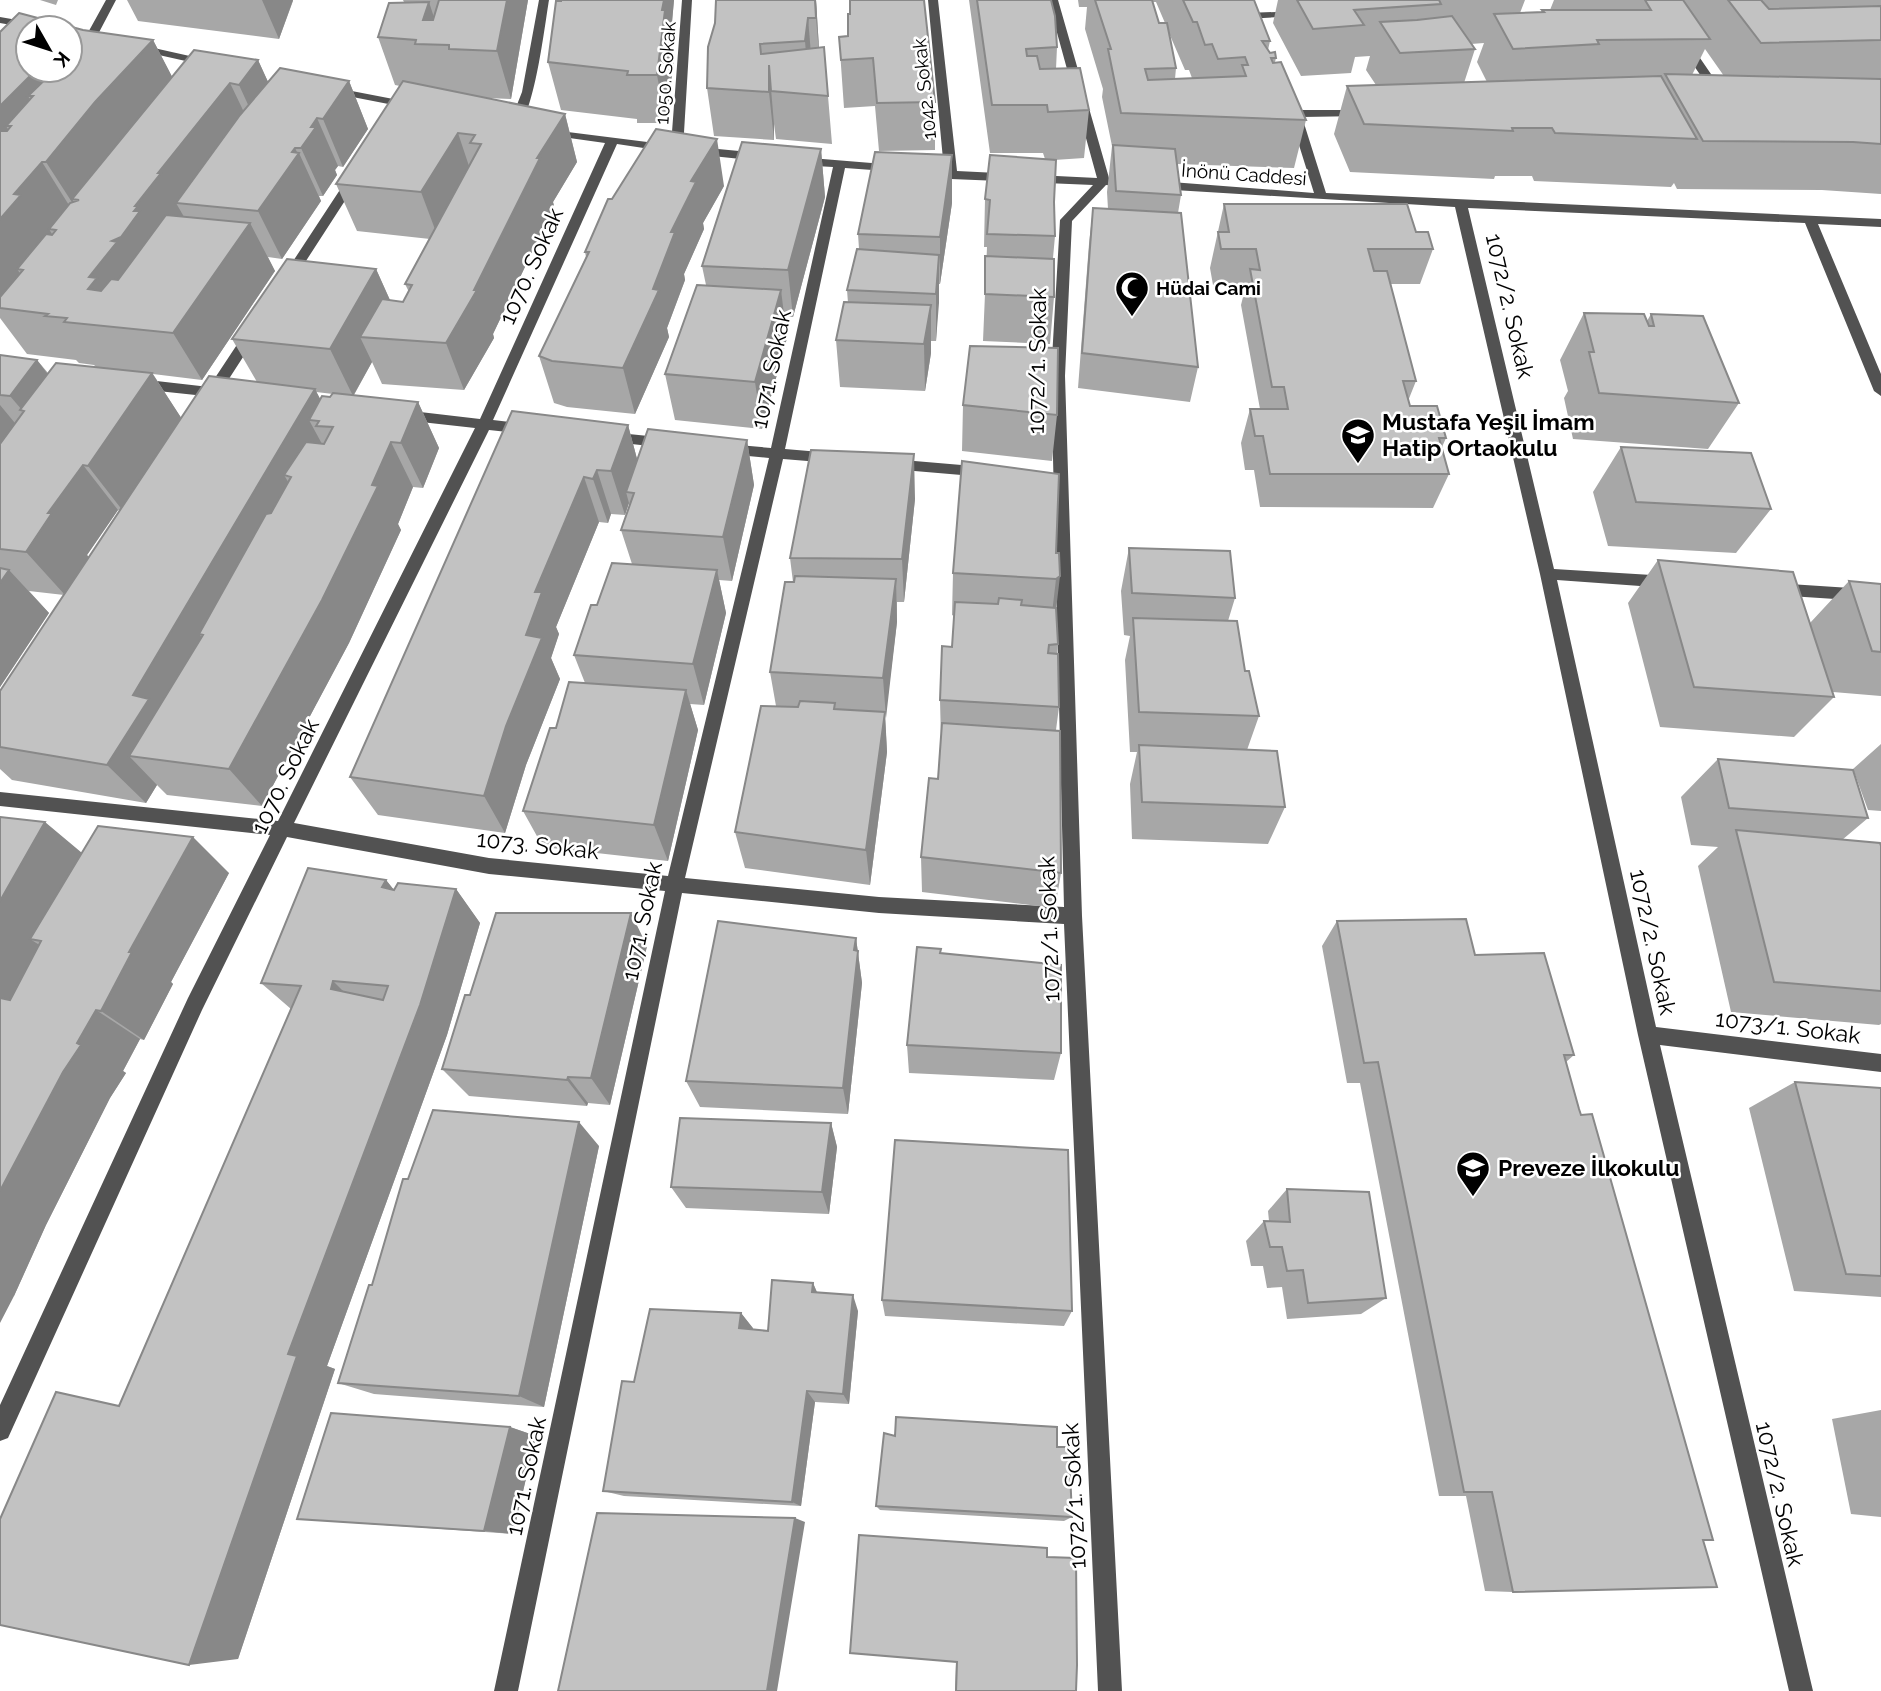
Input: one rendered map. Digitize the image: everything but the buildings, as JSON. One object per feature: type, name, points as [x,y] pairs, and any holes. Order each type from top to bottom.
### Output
[{"type":"street","points":[[105,41],[86,36],[111,0]]},
{"type":"street","name":"İnönü Caddesi","points":[[544,0],[528,92],[509,124],[677,149],[951,174],[1104,181],[1321,197],[1881,223]]},
{"type":"street","name":"1050. Sokak","points":[[677,149],[687,0]]},
{"type":"street","name":"1042. Sokak","points":[[933,0],[951,174]]},
{"type":"street","points":[[1053,0],[1104,181]]},
{"type":"street","points":[[1239,0],[1252,28]]},
{"type":"street","points":[[1246,16],[1312,12]]},
{"type":"street","points":[[1678,34],[1724,103],[1710,103]]},
{"type":"street","points":[[118,44],[220,66],[204,75]]},
{"type":"street","points":[[321,88],[398,109],[427,108]]},
{"type":"street","points":[[1290,102],[1321,197]]},
{"type":"street","points":[[1296,114],[1379,112]]},
{"type":"street","name":"1070. Sokak","points":[[0,1430],[195,1004],[285,829],[484,425],[612,141]]},
{"type":"street","points":[[281,288],[364,161]]},
{"type":"street","name":"1071. Sokak","points":[[506,1691],[675,884],[777,454],[840,164]]},
{"type":"street","name":"1072/1. Sokak","points":[[1104,181],[1066,220],[1055,478],[1110,1691]]},
{"type":"street","name":"1072/2. Sokak","points":[[1460,202],[1548,575],[1648,1035],[1801,1691]]},
{"type":"street","points":[[1810,220],[1881,391]]},
{"type":"street","points":[[210,398],[259,323]]},
{"type":"street","points":[[120,382],[210,398],[240,396]]},
{"type":"street","points":[[389,413],[537,430]]},
{"type":"street","points":[[591,435],[684,444]]},
{"type":"street","points":[[711,447],[845,460]]},
{"type":"street","points":[[872,462],[994,473]]},
{"type":"street","points":[[1548,575],[1687,583]]},
{"type":"street","points":[[1756,588],[1881,596]]},
{"type":"street","name":"1073. Sokak","points":[[0,799],[285,829],[489,866],[879,905],[1073,916]]},
{"type":"street","name":"1073/1. Sokak","points":[[1648,1035],[1881,1063]]},
{"type":"place","name":"Hüdai Cami","points":[[1132,318]]},
{"type":"place","name":"Mustafa Yeşil İmam Hatip Ortaokulu","points":[[1358,465]]},
{"type":"place","name":"Preveze İlkokulu","points":[[1473,1198]]}]
